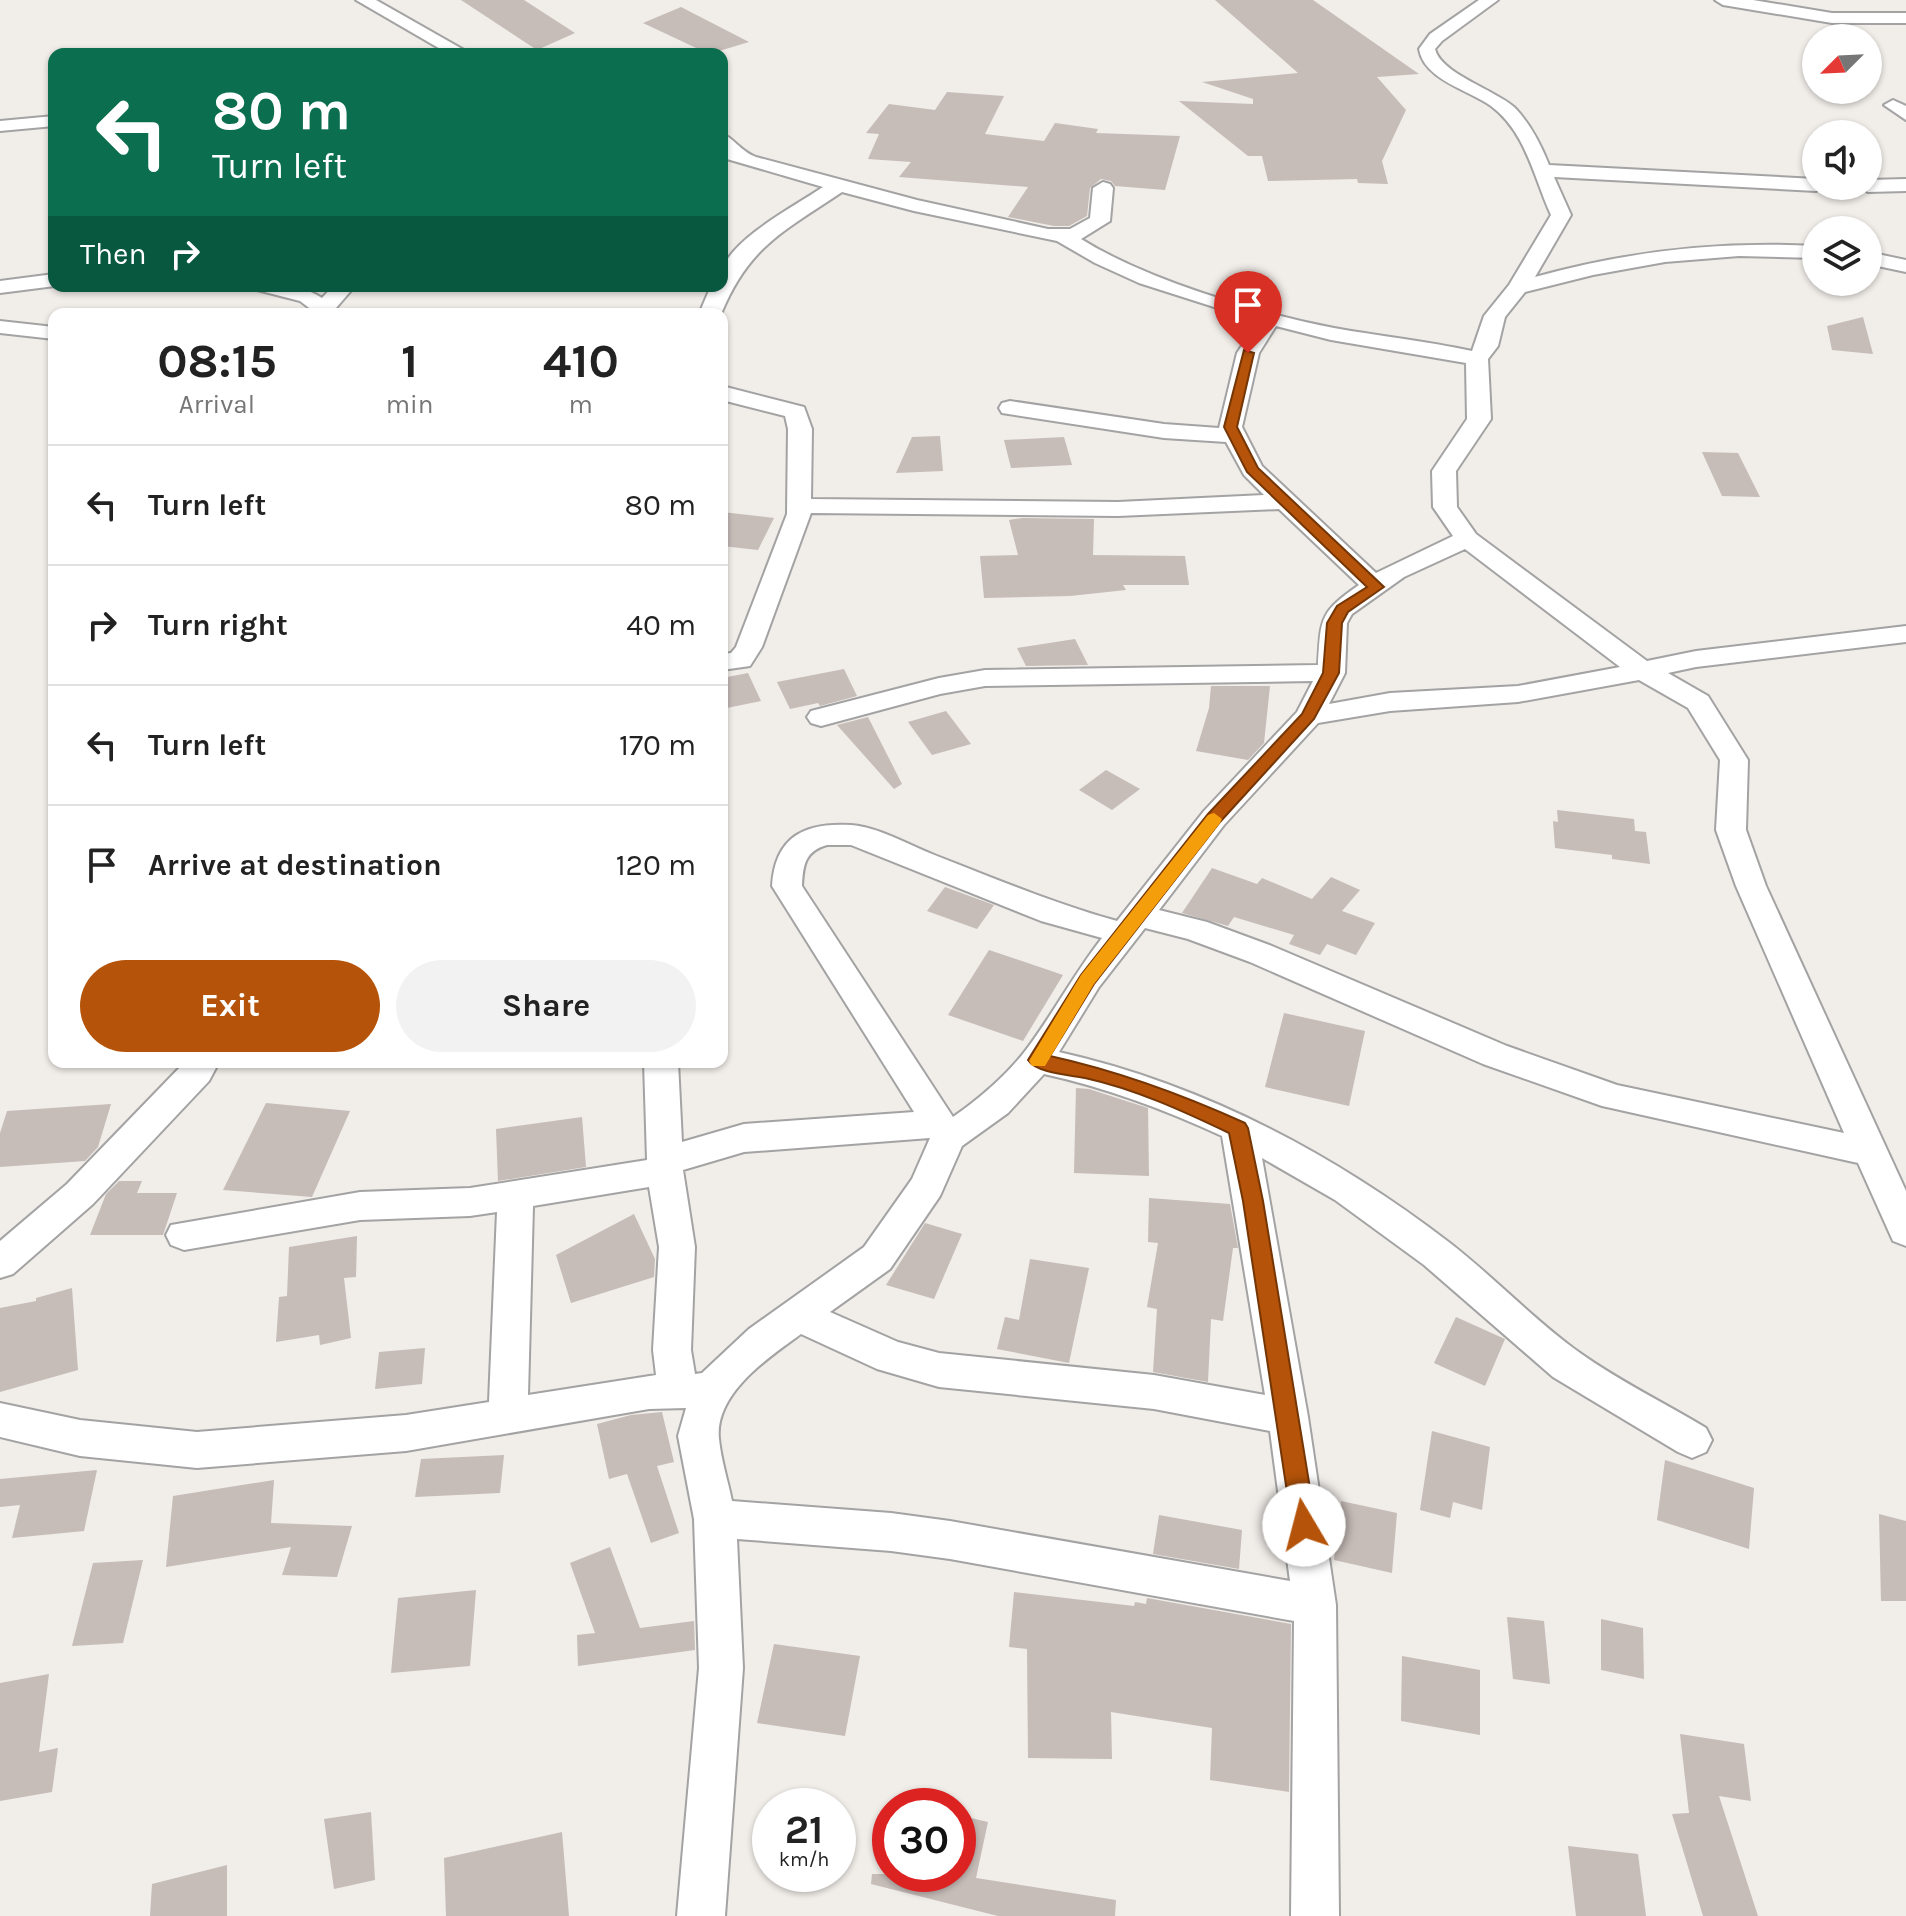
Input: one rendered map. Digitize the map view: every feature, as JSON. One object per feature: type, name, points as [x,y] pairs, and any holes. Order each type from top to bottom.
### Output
[{"type":"street","points":[[364,0],[451,48]]},
{"type":"street","points":[[1490,0],[1441,34],[1427,46],[1426,51],[1435,66],[1498,103],[1518,119],[1561,215],[1518,288],[1495,316],[1487,346],[1477,359],[1479,419],[1444,471],[1445,507],[1467,539],[1640,669],[1698,702],[1734,760],[1731,830],[1751,886],[1906,1231]]},
{"type":"street","points":[[1723,0],[1832,18],[1906,18]]},
{"type":"street","points":[[416,48],[428,35]]},
{"type":"street","points":[[0,126],[48,122]]},
{"type":"street","points":[[728,148],[734,155],[749,161],[839,185],[944,212],[1061,235],[1074,235],[1100,221],[1103,188]]},
{"type":"street","points":[[1541,171],[1610,172],[1802,184]]},
{"type":"street","points":[[728,276],[769,233],[839,185]]},
{"type":"street","points":[[1882,186],[1906,185]]},
{"type":"street","points":[[1061,235],[1080,248],[1198,298],[1341,336],[1436,349],[1477,359]]},
{"type":"street","points":[[1518,288],[1586,268],[1672,252],[1802,251]]},
{"type":"street","points":[[1882,261],[1906,266]]},
{"type":"street","points":[[0,287],[48,281]]},
{"type":"street","points":[[287,292],[307,297],[324,308]]},
{"type":"street","points":[[1271,318],[1248,353],[1230,427],[1252,470],[1376,587]]},
{"type":"street","points":[[0,327],[48,332]]},
{"type":"street","points":[[728,395],[796,412],[800,429],[799,506],[749,647],[740,660],[728,661]]},
{"type":"street","points":[[1010,408],[1164,431],[1235,436]]},
{"type":"street","points":[[799,506],[1046,510],[1285,501]]},
{"type":"street","points":[[184,1235],[360,1206],[470,1202],[665,1166],[709,1146],[744,1138],[944,1131],[996,1104],[1037,1060],[1088,979],[1214,818],[1309,716],[1331,673],[1334,623],[1342,609],[1395,572],[1467,539]]},
{"type":"street","points":[[1309,716],[1390,702],[1518,694],[1696,659],[1906,634]]},
{"type":"street","points":[[821,717],[939,686],[985,678],[1331,673]]},
{"type":"street","points":[[0,1420],[80,1438],[197,1450],[406,1433],[649,1392],[694,1391],[877,1258],[927,1186],[944,1131],[787,886],[787,864],[801,843],[827,834],[855,835],[1052,913],[1132,925],[1196,930],[1261,954],[1495,1055],[1614,1097],[1871,1152]]},
{"type":"street","points":[[1037,1060],[1109,1076],[1186,1104],[1238,1128],[1348,1190],[1437,1254],[1567,1365],[1692,1440]]},
{"type":"street","points":[[0,1263],[80,1194],[199,1068]]},
{"type":"street","points":[[661,1068],[665,1166],[677,1247],[672,1350],[694,1391],[698,1436],[715,1519],[721,1668],[701,1916]]},
{"type":"street","points":[[1238,1128],[1288,1417],[1315,1605],[1315,1916]]},
{"type":"street","points":[[509,1417],[507,1369],[515,1194]]},
{"type":"street","points":[[798,1315],[891,1357],[939,1370],[1154,1392],[1288,1417]]},
{"type":"street","points":[[715,1519],[950,1540],[1315,1605]]},
{"type":"building","points":[[461,0],[524,0],[575,33],[541,48],[534,48]]},
{"type":"building","points":[[1215,0],[1313,0],[1419,74],[1377,77],[1406,110],[1382,161],[1388,184],[1358,183],[1357,179],[1268,181],[1262,156],[1248,156],[1179,101],[1253,104],[1253,99],[1202,82],[1298,73]]},
{"type":"building","points":[[681,7],[749,42],[728,48],[696,48],[643,23]]},
{"type":"building","points":[[947,92],[1004,96],[985,134],[1044,141],[1055,123],[1098,129],[1096,133],[1180,136],[1165,190],[1115,186],[1111,181],[1101,179],[1090,188],[1087,216],[1069,226],[1054,226],[1008,217],[1028,187],[899,177],[911,162],[868,159],[879,134],[866,133],[889,104],[935,110]]},
{"type":"building","points":[[1863,317],[1873,354],[1832,350],[1827,326]]},
{"type":"building","points":[[940,436],[943,471],[896,473],[912,437]]},
{"type":"building","points":[[1064,437],[1072,465],[1011,468],[1004,440]]},
{"type":"building","points":[[1702,452],[1738,453],[1760,497],[1722,496]]},
{"type":"building","points":[[728,513],[774,518],[758,550],[728,547]]},
{"type":"building","points":[[1094,519],[1093,555],[1185,556],[1189,585],[1123,585],[1126,590],[1070,596],[984,598],[980,556],[1018,555],[1009,520]]},
{"type":"building","points":[[1075,639],[1088,665],[1026,666],[1017,648]]},
{"type":"building","points":[[844,669],[857,696],[820,706],[818,703],[790,709],[777,682]]},
{"type":"building","points":[[748,673],[761,701],[728,708],[728,677]]},
{"type":"building","points":[[1211,686],[1270,686],[1264,743],[1248,760],[1196,751],[1209,708]]},
{"type":"building","points":[[946,711],[971,744],[932,755],[908,722]]},
{"type":"building","points":[[868,717],[902,784],[894,789],[837,725]]},
{"type":"building","points":[[1106,770],[1140,789],[1112,810],[1079,790]]},
{"type":"building","points":[[1557,810],[1634,819],[1635,831],[1646,832],[1650,864],[1612,859],[1612,855],[1555,848],[1553,821],[1558,822]]},
{"type":"building","points":[[1212,868],[1257,884],[1262,878],[1312,899],[1331,877],[1360,890],[1342,911],[1375,923],[1356,955],[1327,944],[1320,955],[1289,944],[1294,935],[1234,917],[1228,926],[1182,913]]},
{"type":"building","points":[[945,887],[994,905],[977,929],[927,911]]},
{"type":"building","points":[[989,950],[1063,975],[1023,1041],[948,1015]]},
{"type":"building","points":[[1284,1013],[1365,1031],[1349,1106],[1265,1087]]},
{"type":"building","points":[[1076,1088],[1089,1089],[1148,1108],[1149,1176],[1074,1173]]},
{"type":"building","points":[[266,1103],[350,1111],[312,1197],[223,1190]]},
{"type":"building","points":[[111,1104],[98,1147],[85,1161],[0,1167],[0,1133],[7,1111]]},
{"type":"building","points":[[582,1117],[586,1167],[498,1181],[496,1129]]},
{"type":"building","points":[[119,1181],[142,1181],[137,1193],[177,1193],[163,1235],[90,1235],[106,1194]]},
{"type":"building","points":[[1149,1198],[1230,1204],[1238,1248],[1233,1248],[1223,1321],[1211,1319],[1208,1382],[1153,1372],[1157,1309],[1147,1307],[1158,1243],[1148,1242]]},
{"type":"building","points":[[634,1214],[655,1259],[654,1277],[571,1303],[556,1255]]},
{"type":"building","points":[[925,1223],[962,1234],[934,1299],[886,1285]]},
{"type":"building","points":[[357,1236],[356,1277],[344,1278],[351,1338],[320,1345],[319,1335],[276,1342],[279,1297],[287,1296],[289,1247]]},
{"type":"building","points":[[1030,1259],[1089,1268],[1069,1363],[997,1349],[1005,1317],[1019,1320]]},
{"type":"building","points":[[72,1288],[78,1370],[0,1392],[0,1308],[36,1301],[36,1298]]},
{"type":"building","points":[[1456,1317],[1505,1339],[1485,1386],[1434,1363]]},
{"type":"building","points":[[425,1348],[422,1384],[375,1389],[379,1352]]},
{"type":"building","points":[[662,1412],[674,1462],[657,1466],[679,1533],[651,1543],[627,1474],[609,1479],[597,1424],[631,1415]]},
{"type":"building","points":[[1432,1431],[1490,1447],[1482,1510],[1453,1502],[1450,1518],[1420,1510]]},
{"type":"building","points":[[504,1455],[500,1493],[415,1497],[421,1459]]},
{"type":"building","points":[[1665,1460],[1754,1488],[1749,1549],[1657,1520]]},
{"type":"building","points":[[97,1470],[84,1531],[12,1538],[20,1505],[0,1507],[0,1479]]},
{"type":"building","points":[[274,1480],[271,1523],[352,1526],[337,1577],[282,1575],[291,1547],[166,1567],[173,1496]]},
{"type":"building","points":[[1341,1501],[1397,1513],[1392,1573],[1334,1560]]},
{"type":"building","points":[[1879,1514],[1906,1521],[1906,1601],[1881,1601]]},
{"type":"building","points":[[1159,1515],[1242,1530],[1239,1569],[1153,1554]]},
{"type":"building","points":[[610,1547],[640,1628],[694,1621],[695,1650],[578,1666],[577,1635],[595,1633],[570,1563]]},
{"type":"building","points":[[143,1560],[123,1643],[72,1646],[93,1563]]},
{"type":"building","points":[[476,1590],[470,1666],[391,1673],[398,1598]]},
{"type":"building","points":[[1014,1592],[1134,1606],[1135,1602],[1146,1604],[1147,1598],[1291,1624],[1289,1792],[1210,1780],[1212,1728],[1111,1712],[1112,1759],[1028,1758],[1027,1649],[1009,1647]]},
{"type":"building","points":[[1507,1617],[1544,1621],[1550,1684],[1513,1679]]},
{"type":"building","points":[[1601,1619],[1643,1628],[1644,1679],[1601,1670]]},
{"type":"building","points":[[774,1644],[860,1656],[845,1736],[757,1723]]},
{"type":"building","points":[[1402,1656],[1480,1670],[1480,1735],[1401,1721]]},
{"type":"building","points":[[49,1674],[39,1752],[58,1748],[52,1792],[0,1801],[0,1683]]},
{"type":"building","points":[[1680,1734],[1744,1744],[1751,1801],[1719,1796],[1758,1916],[1703,1916],[1672,1814],[1689,1813]]},
{"type":"building","points":[[371,1812],[375,1880],[334,1889],[324,1819]]},
{"type":"building","points":[[976,1819],[988,1822],[976,1878]]},
{"type":"building","points":[[562,1832],[569,1916],[446,1916],[444,1858]]},
{"type":"building","points":[[1568,1846],[1638,1854],[1646,1916],[1576,1916]]},
{"type":"building","points":[[227,1865],[227,1916],[150,1916],[152,1884]]},
{"type":"building","points":[[976,1878],[1116,1900],[1115,1916],[998,1916],[903,1892],[976,1892]]},
{"type":"slow traffic","points":[[1038,1061],[1088,979],[1214,819]]},
{"type":"route","points":[[1248,353],[1230,427],[1252,470],[1376,587],[1342,609],[1334,623],[1331,673],[1309,716],[1214,818],[1088,979],[1037,1060],[1109,1076],[1186,1104],[1238,1128],[1253,1201],[1304,1525]]}]
